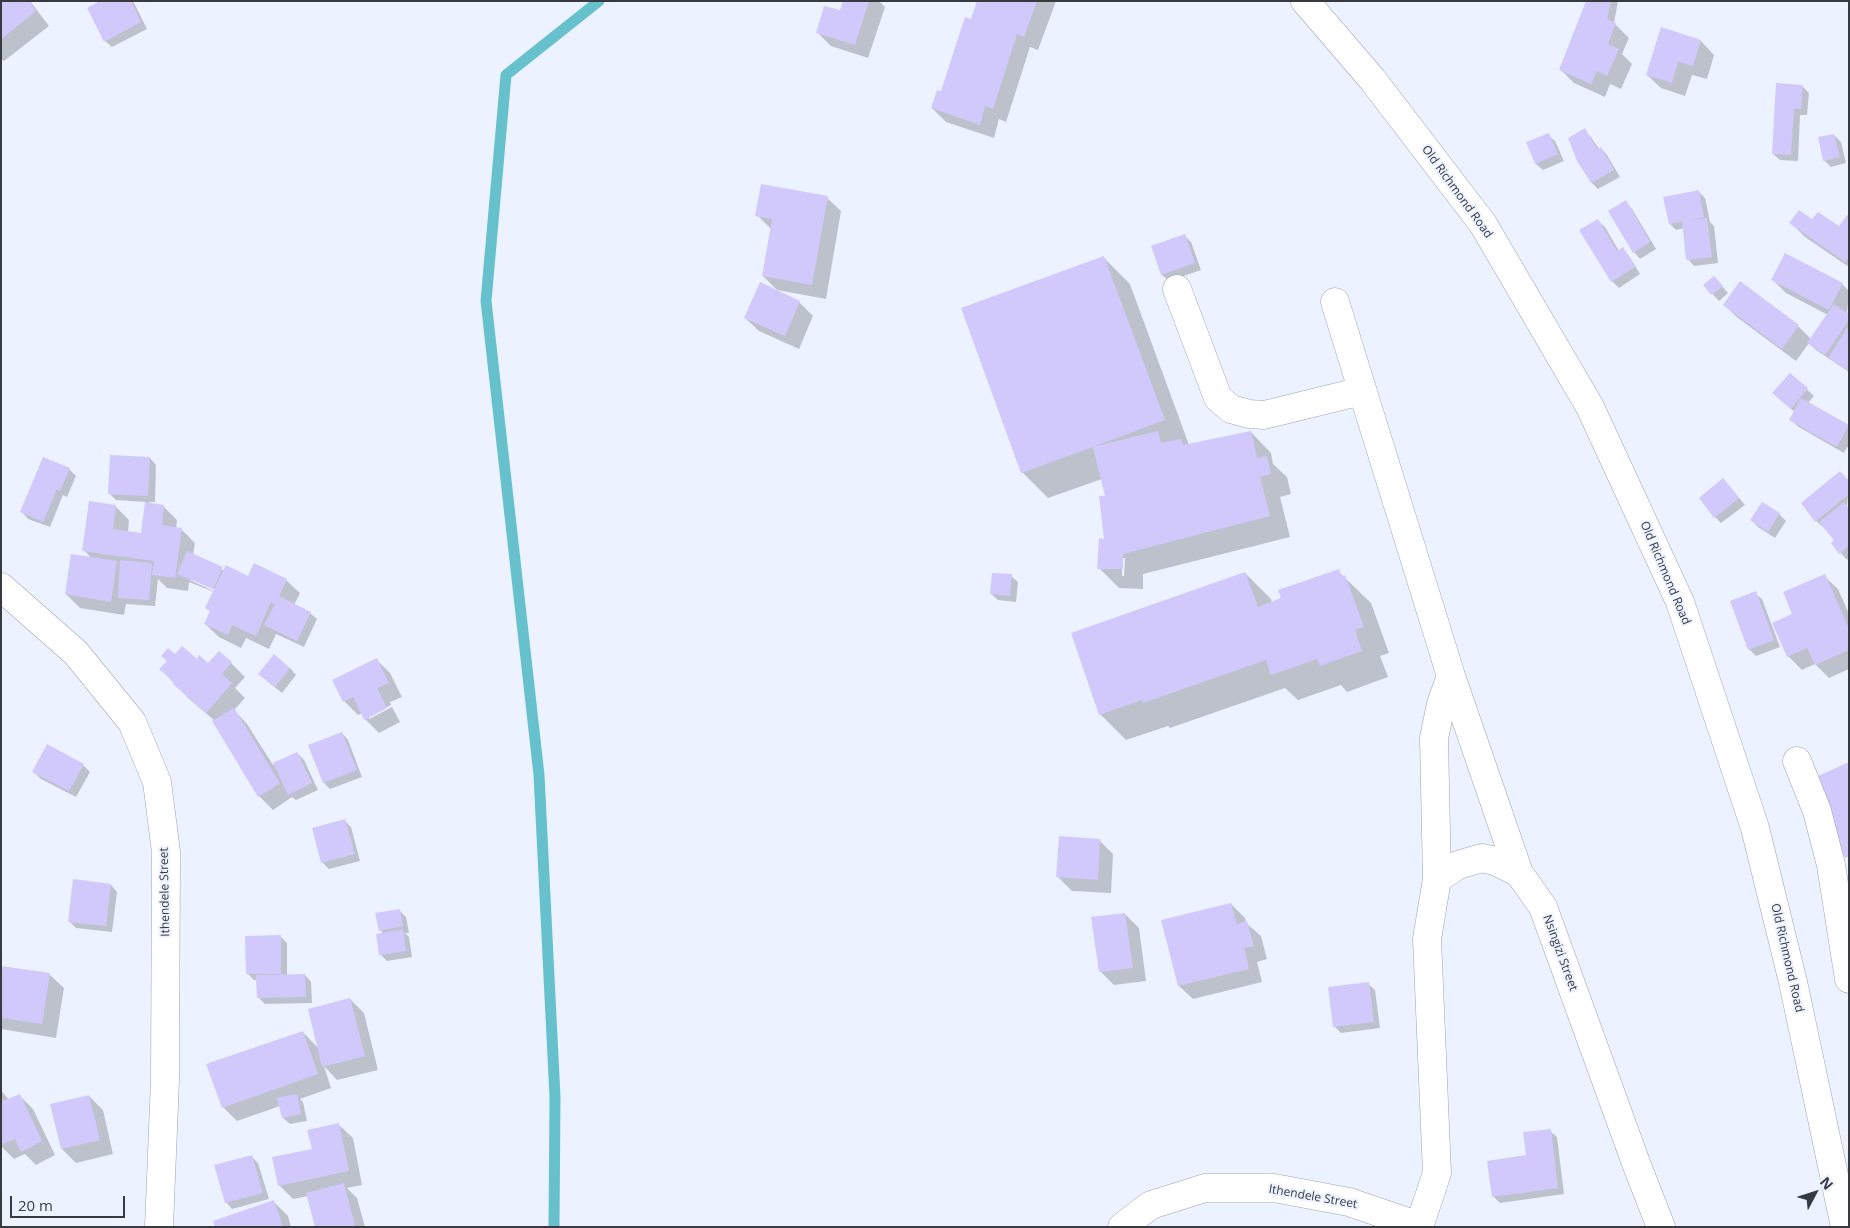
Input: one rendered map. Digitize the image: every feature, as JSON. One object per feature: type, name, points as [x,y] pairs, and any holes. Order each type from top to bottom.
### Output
[{"type":"street","name":"Old Richmond Road","points":[[1305,1],[1372,79],[1483,224],[1590,407],[1680,602],[1755,828],[1793,982],[1845,1227]]},
{"type":"street","points":[[1177,289],[1218,398],[1231,409],[1249,414],[1264,415],[1362,391]]},
{"type":"street","points":[[1335,302],[1451,676],[1519,873]]},
{"type":"street","name":"Ithendele Street","points":[[1,587],[76,653],[132,722],[156,782],[166,852],[165,1080],[159,1227]]},
{"type":"street","points":[[1419,1227],[1437,1174],[1427,939],[1436,879],[1434,738],[1441,704],[1451,676]]},
{"type":"street","points":[[1797,761],[1817,811],[1831,865],[1849,979]]},
{"type":"street","name":"Nsingizi Street","points":[[1436,879],[1458,865],[1482,858],[1495,861],[1519,873],[1543,907],[1636,1163],[1662,1227]]},
{"type":"street","name":"Ithendele Street","points":[[1122,1227],[1151,1206],[1205,1188],[1274,1188],[1349,1202],[1419,1227]]},
{"type":"building","points":[[1,1],[29,1],[36,11],[1,39]]},
{"type":"building","points":[[100,1],[131,1],[141,22],[104,42],[87,8]]},
{"type":"building","points":[[843,1],[869,1],[855,45],[816,33],[824,6],[840,10]]},
{"type":"building","points":[[977,1],[1037,1],[1024,37],[1017,34],[993,109],[985,106],[980,125],[931,108],[937,90],[941,91],[965,17],[971,19]]},
{"type":"building","points":[[1586,1],[1611,1],[1607,19],[1616,23],[1608,44],[1619,49],[1607,76],[1597,71],[1591,84],[1559,70]]},
{"type":"building","points":[[1661,27],[1701,40],[1693,66],[1678,62],[1672,83],[1646,75]]},
{"type":"building","points":[[1776,83],[1803,85],[1801,109],[1794,109],[1791,155],[1772,154]]},
{"type":"building","points":[[1585,128],[1597,149],[1601,147],[1614,170],[1591,183],[1577,161],[1568,138]]},
{"type":"building","points":[[1549,133],[1558,154],[1535,164],[1526,142]]},
{"type":"building","points":[[1834,134],[1840,157],[1823,161],[1818,137]]},
{"type":"building","points":[[761,184],[828,196],[812,285],[762,276],[772,219],[755,216]]},
{"type":"building","points":[[1699,190],[1704,217],[1690,220],[1707,218],[1712,257],[1686,260],[1682,221],[1669,224],[1663,197]]},
{"type":"building","points":[[1626,200],[1650,242],[1633,253],[1608,211]]},
{"type":"building","points":[[1799,210],[1812,219],[1818,212],[1839,226],[1849,213],[1849,257],[1845,262],[1789,223]]},
{"type":"building","points":[[1598,219],[1617,251],[1623,247],[1635,267],[1611,282],[1579,230]]},
{"type":"building","points":[[1185,234],[1195,263],[1161,275],[1151,246]]},
{"type":"building","points":[[1785,253],[1843,283],[1829,310],[1771,280]]},
{"type":"building","points":[[1104,256],[1165,420],[1021,473],[961,308]]},
{"type":"building","points":[[1714,276],[1723,286],[1711,295],[1703,285]]},
{"type":"building","points":[[1740,281],[1799,325],[1782,349],[1723,305]]},
{"type":"building","points":[[760,282],[800,301],[785,336],[744,318]]},
{"type":"building","points":[[1834,304],[1849,314],[1849,320],[1825,355],[1807,343]]},
{"type":"building","points":[[1849,325],[1849,371],[1828,358]]},
{"type":"building","points":[[1790,373],[1808,388],[1791,409],[1772,393]]},
{"type":"building","points":[[1801,398],[1849,425],[1837,447],[1789,420]]},
{"type":"building","points":[[1158,431],[1161,443],[1181,439],[1183,445],[1251,431],[1257,458],[1267,456],[1271,474],[1260,477],[1270,516],[1123,554],[1123,569],[1097,569],[1099,538],[1104,539],[1099,496],[1105,496],[1093,447]]},
{"type":"building","points":[[110,455],[150,457],[148,496],[108,494]]},
{"type":"building","points":[[43,457],[70,468],[60,491],[57,489],[43,522],[20,512]]},
{"type":"building","points":[[1840,471],[1849,481],[1849,494],[1815,522],[1801,503]]},
{"type":"building","points":[[1723,478],[1739,498],[1714,518],[1699,498]]},
{"type":"building","points":[[89,501],[116,505],[113,529],[141,533],[145,502],[164,505],[162,525],[182,528],[175,578],[152,575],[154,561],[82,551]]},
{"type":"building","points":[[1762,502],[1780,513],[1768,532],[1750,520]]},
{"type":"building","points":[[1844,502],[1849,508],[1849,546],[1839,554],[1831,543],[1834,540],[1819,522]]},
{"type":"building","points":[[187,551],[223,567],[213,589],[177,574]]},
{"type":"building","points":[[71,554],[117,561],[111,602],[65,594]]},
{"type":"building","points":[[120,560],[152,563],[149,600],[118,598]]},
{"type":"building","points":[[254,563],[287,579],[279,596],[311,612],[297,641],[264,625],[275,604],[271,602],[256,636],[232,625],[228,635],[204,624],[210,611],[205,608],[226,565],[248,576]]},
{"type":"building","points":[[1339,569],[1342,577],[1345,575],[1364,627],[1355,630],[1362,651],[1320,666],[1317,659],[1271,675],[1266,660],[1143,703],[1142,700],[1099,715],[1071,633],[1245,572],[1258,607],[1281,598],[1278,590]]},
{"type":"building","points":[[992,573],[1012,574],[1010,596],[990,594]]},
{"type":"building","points":[[1825,574],[1849,629],[1849,650],[1815,665],[1807,648],[1787,657],[1772,623],[1792,614],[1783,592]]},
{"type":"building","points":[[1756,591],[1774,640],[1748,650],[1730,601]]},
{"type":"building","points":[[182,646],[197,659],[199,655],[208,663],[219,651],[232,662],[222,674],[232,683],[206,713],[159,669],[167,661],[161,656],[168,648],[175,654]]},
{"type":"building","points":[[274,654],[290,668],[275,687],[258,674]]},
{"type":"building","points":[[377,658],[389,683],[377,688],[387,708],[364,720],[353,697],[343,702],[332,680]]},
{"type":"building","points":[[234,708],[280,783],[258,797],[212,721]]},
{"type":"building","points":[[342,732],[357,770],[323,783],[308,745]]},
{"type":"building","points":[[47,744],[84,764],[69,791],[32,772]]},
{"type":"building","points":[[297,752],[312,783],[288,795],[273,763]]},
{"type":"building","points":[[1849,762],[1849,856],[1845,858],[1809,780]]},
{"type":"building","points":[[345,819],[355,854],[321,863],[312,828]]},
{"type":"building","points":[[1059,836],[1100,839],[1098,880],[1056,877]]},
{"type":"building","points":[[73,879],[111,884],[106,926],[68,922]]},
{"type":"building","points":[[1231,903],[1237,924],[1247,921],[1254,946],[1244,948],[1249,969],[1178,986],[1161,920]]},
{"type":"building","points":[[400,909],[403,926],[379,931],[375,913]]},
{"type":"building","points":[[1125,913],[1133,968],[1099,972],[1091,917]]},
{"type":"building","points":[[403,929],[406,951],[379,955],[376,934]]},
{"type":"building","points":[[281,935],[281,974],[246,974],[245,936]]},
{"type":"building","points":[[1,966],[50,973],[42,1024],[1,1018]]},
{"type":"building","points":[[305,974],[306,997],[257,998],[256,975]]},
{"type":"building","points":[[1369,982],[1374,1022],[1333,1027],[1328,987]]},
{"type":"building","points":[[350,998],[365,1056],[322,1067],[308,1009]]},
{"type":"building","points":[[303,1031],[318,1074],[222,1108],[206,1064]]},
{"type":"building","points":[[20,1094],[42,1141],[21,1152],[15,1139],[1,1145],[1,1098],[3,1101]]},
{"type":"building","points":[[297,1094],[301,1114],[282,1118],[277,1098]]},
{"type":"building","points":[[89,1095],[100,1140],[61,1149],[50,1104]]},
{"type":"building","points":[[339,1123],[349,1171],[278,1186],[272,1157],[312,1149],[307,1130]]},
{"type":"building","points":[[1551,1129],[1558,1188],[1492,1197],[1487,1161],[1526,1155],[1523,1132]]},
{"type":"building","points":[[252,1155],[263,1193],[225,1203],[214,1165]]},
{"type":"building","points":[[344,1183],[355,1226],[315,1227],[306,1193]]},
{"type":"building","points":[[274,1200],[283,1227],[215,1227],[213,1221]]},
{"type":"waterway","points":[[554,1227],[555,1097],[539,775],[486,301],[506,75],[599,1]]}]
